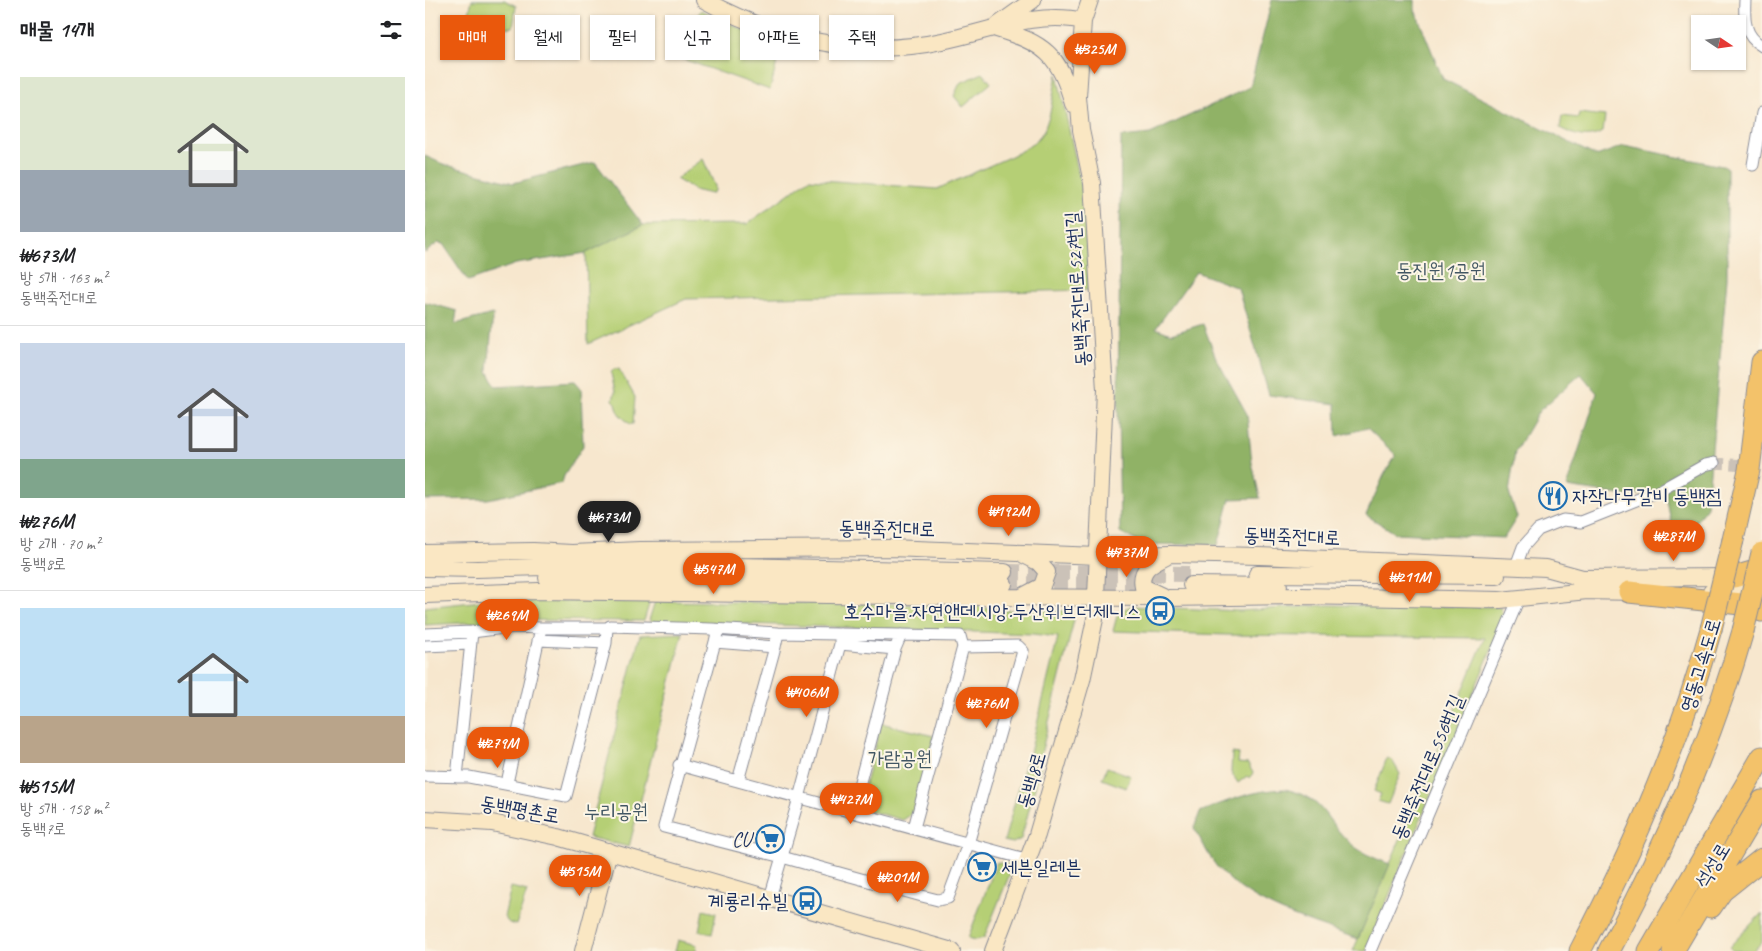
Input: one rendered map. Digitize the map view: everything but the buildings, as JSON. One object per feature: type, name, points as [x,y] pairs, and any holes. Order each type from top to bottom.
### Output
[{"type":"highway","name":"영동고속도로","points":[[1580,951],[1612,889],[1671,754],[1697,680],[1749,470],[1762,362]]},
{"type":"highway","name":"영동고속도로","points":[[1609,951],[1650,872],[1700,759],[1730,679],[1762,553]]},
{"type":"highway","points":[[1734,577],[1762,569]]},
{"type":"highway","points":[[1629,592],[1741,604],[1762,611]]},
{"type":"highway","points":[[1648,951],[1659,941],[1762,756]]},
{"type":"highway","name":"석성로","points":[[1659,941],[1721,852],[1762,776]]},
{"type":"highway","name":"석성로","points":[[1673,951],[1762,801]]},
{"type":"highway","points":[[1678,951],[1722,891],[1762,859]]},
{"type":"highway","points":[[1570,951],[1612,889]]},
{"type":"main road","points":[[704,0],[760,26],[832,44],[879,47],[918,45],[994,28],[1058,17],[1083,21]]},
{"type":"main road","points":[[994,28],[1033,0]]},
{"type":"main road","name":"동백죽전대로527번길","points":[[1090,0],[1083,21],[1078,98],[1081,130],[1092,182],[1105,390],[1098,556]]},
{"type":"main road","points":[[994,28],[1026,38],[1052,56],[1067,82],[1081,130]]},
{"type":"main road","name":"동백죽전대로","points":[[425,553],[533,550],[572,553],[640,550],[880,548],[1098,556],[1170,554],[1516,566],[1546,568],[1587,585],[1629,592],[1762,592]]},
{"type":"main road","points":[[572,553],[641,564]]},
{"type":"main road","points":[[1019,553],[1038,562],[1047,572],[1042,586],[1023,596]]},
{"type":"main road","points":[[1168,598],[1143,587],[1142,582],[1143,573],[1148,565],[1170,554]]},
{"type":"main road","name":"동백8로","points":[[993,951],[1029,860],[1081,680],[1095,619],[1098,556]]},
{"type":"main road","name":"동백죽전대로","points":[[425,568],[641,564],[1004,578],[425,577]]},
{"type":"main road","name":"동백죽전대로","points":[[1192,579],[1587,585],[1734,577],[1762,578]]},
{"type":"main road","name":"동백죽전대로","points":[[425,595],[539,591],[971,597],[1168,598],[1302,596],[1519,598],[1587,585]]},
{"type":"main road","name":"동백평촌로","points":[[425,819],[475,821],[509,826],[609,851],[952,951]]},
{"type":"main road","points":[[583,951],[609,851]]},
{"type":"street","points":[[1745,0],[1743,23],[1755,42],[1762,46]]},
{"type":"street","points":[[1753,165],[1762,113]]},
{"type":"street","points":[[1516,566],[1523,547],[1537,530],[1563,520],[1581,522],[1659,491],[1705,465],[1714,463]]},
{"type":"street","name":"동백죽전대로556번길","points":[[1370,951],[1519,598]]},
{"type":"street","points":[[425,646],[471,638],[512,627],[607,628],[610,626],[778,632],[840,639],[895,649]]},
{"type":"street","points":[[507,784],[541,628]]},
{"type":"street","points":[[425,776],[457,777],[507,784],[566,796],[606,643],[607,628]]},
{"type":"street","points":[[711,629],[717,633],[715,642],[679,765],[664,827],[938,900],[948,898],[969,844],[1023,651],[1018,646],[963,647]]},
{"type":"street","points":[[738,781],[778,632]]},
{"type":"street","points":[[425,634],[471,638]]},
{"type":"street","points":[[840,639],[901,635],[961,636],[963,647],[914,828]]},
{"type":"street","points":[[853,812],[895,649],[901,635]]},
{"type":"street","points":[[457,777],[471,638]]},
{"type":"street","points":[[770,898],[799,798],[840,639]]},
{"type":"street","points":[[538,640],[606,643]]},
{"type":"street","points":[[715,642],[775,647]]},
{"type":"street","points":[[679,765],[1029,860]]},
{"type":"green space","points":[[472,0],[504,0],[516,6],[513,27],[505,28],[505,15],[468,15]]},
{"type":"green space","name":"동진원1공원","points":[[1272,0],[1415,0],[1415,10],[1443,79],[1596,156],[1624,146],[1727,167],[1727,278],[1707,507],[1684,536],[1672,528],[1665,489],[1627,496],[1567,487],[1597,393],[1581,374],[1539,411],[1515,452],[1509,493],[1517,517],[1504,538],[1395,533],[1366,515],[1384,475],[1396,455],[1367,428],[1337,436],[1336,404],[1269,395],[1238,288],[1196,272],[1156,328],[1171,334],[1203,324],[1216,358],[1247,414],[1252,463],[1260,498],[1230,499],[1218,545],[1142,544],[1120,532],[1118,410],[1121,137],[1150,134],[1250,87]]},
{"type":"green space","points":[[701,10],[712,15],[698,15]]},
{"type":"green space","points":[[730,24],[740,28],[740,60],[778,60],[770,90],[685,60],[730,60]]},
{"type":"green space","points":[[983,73],[991,83],[963,107],[954,96],[960,83]]},
{"type":"green space","points":[[1057,74],[1085,203],[1090,290],[686,299],[588,344],[586,253],[643,225],[747,224],[809,179],[937,189],[1016,154],[1034,143],[1044,131],[1050,113]]},
{"type":"green space","points":[[1579,113],[1605,116],[1603,132],[1592,136],[1581,136],[1560,128],[1562,116],[1578,118]]},
{"type":"green space","points":[[425,156],[443,164],[513,183],[595,162],[643,225],[586,253],[516,264],[468,281],[443,244],[438,243],[425,253]]},
{"type":"green space","points":[[703,159],[715,186],[715,191],[711,194],[694,190],[676,179]]},
{"type":"green space","points":[[425,302],[457,311],[455,324],[493,314],[488,371],[496,386],[575,381],[581,388],[583,446],[564,476],[562,483],[488,499],[425,500]]},
{"type":"green space","points":[[614,369],[619,369],[635,397],[633,424],[630,424],[619,414],[616,403],[613,400],[615,392],[611,373]]},
{"type":"green space","points":[[492,600],[650,601],[644,621],[514,620],[425,625],[425,607]]},
{"type":"green space","points":[[655,601],[966,605],[1002,610],[1068,611],[1074,620],[1040,758],[1029,757],[1058,637],[1033,634],[748,624],[659,624],[649,620]]},
{"type":"green space","points":[[1327,605],[1500,607],[1504,619],[1366,951],[1353,951],[1485,638],[1227,635],[1113,631],[1118,612],[1131,606],[1240,611]]},
{"type":"green space","name":"누리공원","points":[[683,633],[629,847],[588,837],[640,635]]},
{"type":"green space","name":"가람공원","points":[[881,723],[934,736],[913,813],[903,820],[866,810],[861,799]]},
{"type":"green space","points":[[1232,753],[1239,754],[1238,763],[1248,764],[1253,773],[1249,778],[1247,776],[1238,783],[1231,772]]},
{"type":"green space","points":[[1387,758],[1392,760],[1400,774],[1388,804],[1378,801],[1381,794],[1374,791]]},
{"type":"green space","points":[[1026,762],[1041,766],[1021,839],[1013,843],[1004,841]]},
{"type":"green space","points":[[1107,767],[1131,776],[1126,788],[1102,779]]},
{"type":"green space","points":[[1285,789],[1315,802],[1356,848],[1390,864],[1358,939],[1283,912],[1248,893],[1232,882],[1218,868],[1194,828],[1200,812],[1252,794]]},
{"type":"green space","points":[[997,862],[1008,864],[1011,871],[984,938],[976,940],[968,938]]},
{"type":"green space","points":[[511,887],[527,891],[516,925],[509,923],[504,917]]},
{"type":"green space","points":[[703,910],[716,913],[712,934],[699,931]]},
{"type":"green space","points":[[1762,913],[1762,942],[1753,951],[1733,951],[1729,947]]},
{"type":"green space","points":[[678,940],[697,945],[696,951],[675,951]]},
{"type":"tunnel","points":[[1714,463],[1762,466]]},
{"type":"tunnel","points":[[1005,572],[1193,574]]},
{"type":"tunnel","points":[[1004,584],[1134,585]]},
{"type":"place","name":"자작나무갈비 동백점","points":[[1553,496]]},
{"type":"place","name":"호수마을.자연앤데시앙.두산위브더제니스","points":[[1160,611]]},
{"type":"place","name":"CU","points":[[770,839]]},
{"type":"place","name":"세븐일레븐","points":[[982,867]]},
{"type":"place","name":"계룡리슈빌","points":[[807,901]]}]
